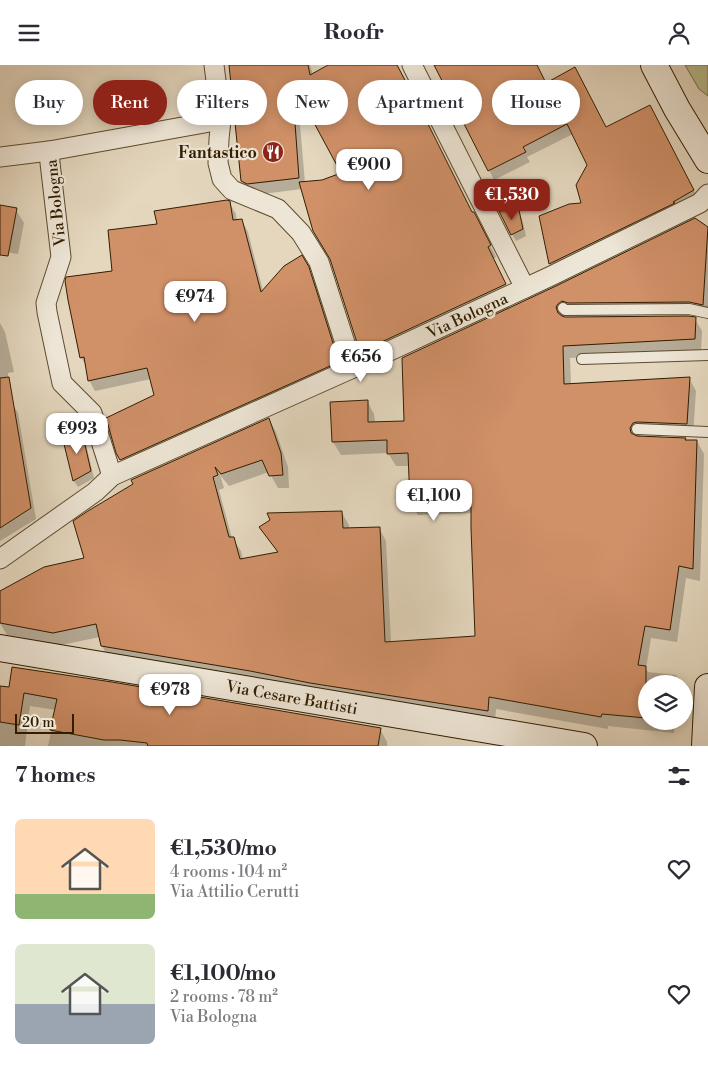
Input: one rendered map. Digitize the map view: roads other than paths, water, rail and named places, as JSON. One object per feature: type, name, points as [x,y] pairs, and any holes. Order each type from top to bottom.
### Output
[{"type":"street","points":[[214,65],[216,80]]},
{"type":"street","points":[[412,65],[525,288]]},
{"type":"street","points":[[654,65],[708,160]]},
{"type":"street","points":[[0,157],[50,151],[193,125]]},
{"type":"street","points":[[220,125],[218,163],[222,179],[232,190],[278,209],[301,233],[319,262],[353,368]]},
{"type":"street","name":"Via Bologna","points":[[50,151],[61,257],[46,303],[47,311],[62,383],[92,413],[112,476]]},
{"type":"street","name":"Via Bologna","points":[[0,559],[95,492],[112,476],[353,368],[525,288],[552,279],[700,203],[708,194]]},
{"type":"street","name":"Via Cesare Battisti","points":[[0,648],[584,746]]},
{"type":"street","points":[[705,746],[708,687]]},
{"type":"lane","points":[[678,109],[702,131]]},
{"type":"lane","points":[[564,308],[565,310],[688,309],[708,313]]},
{"type":"lane","points":[[582,359],[708,355]]},
{"type":"lane","points":[[637,429],[708,432]]},
{"type":"place","name":"Fantastico","points":[[273,152]]}]
